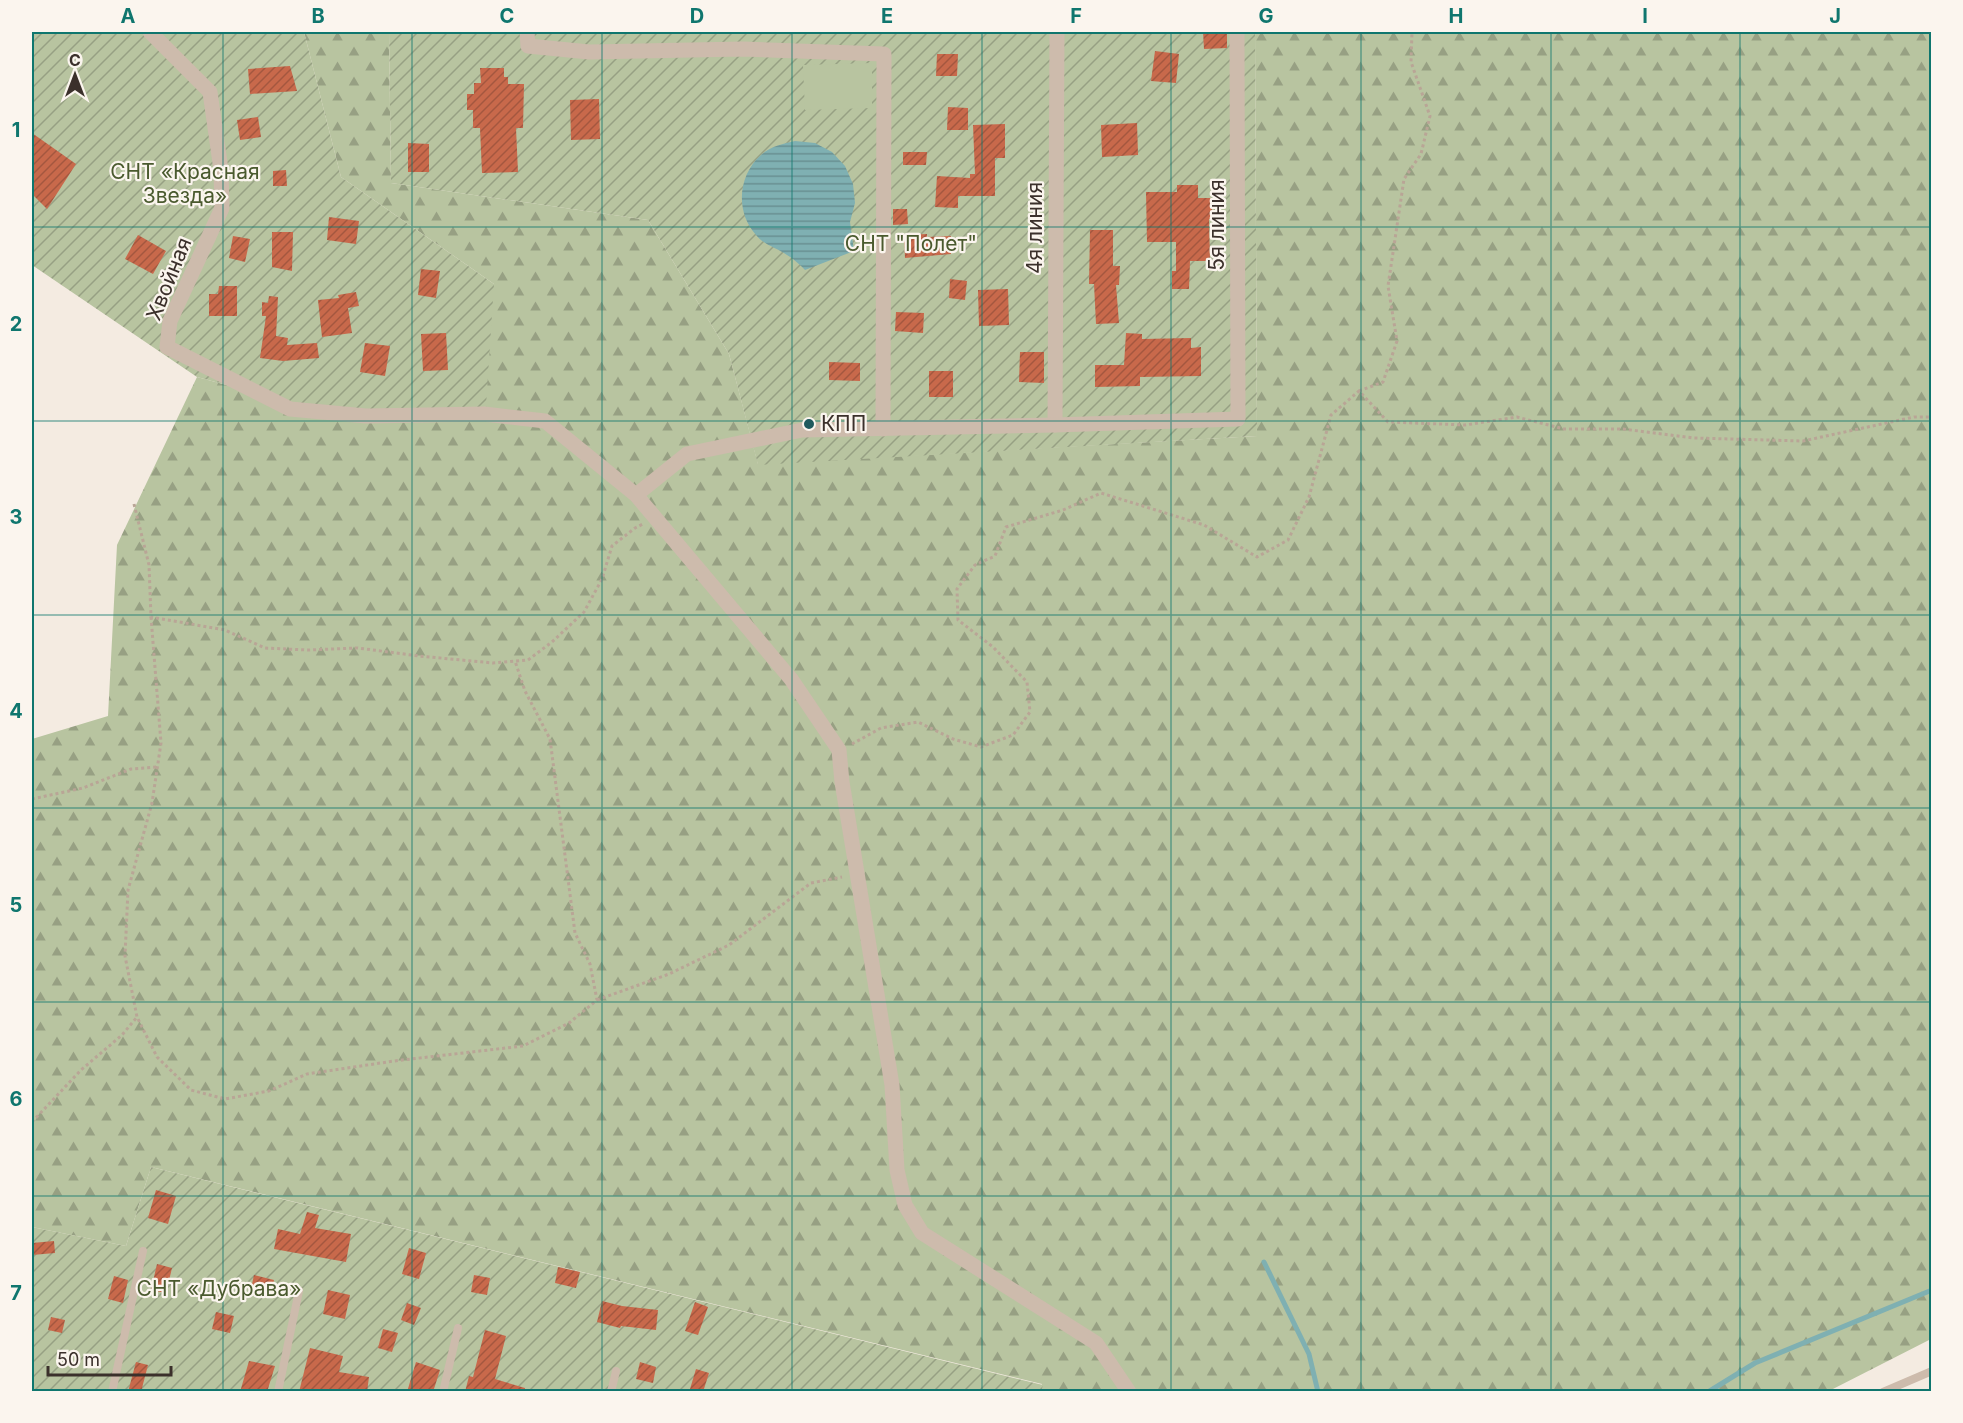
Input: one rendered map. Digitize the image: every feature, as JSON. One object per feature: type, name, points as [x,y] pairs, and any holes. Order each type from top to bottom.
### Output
[{"type":"street","name":"Хвойная","points":[[150,32],[210,92],[221,170],[222,208],[170,321],[166,347],[290,410],[366,416],[484,414],[545,421],[636,495]]},
{"type":"street","name":"4я линия","points":[[1055,425],[1057,32]]},
{"type":"street","name":"5я линия","points":[[1055,425],[1238,418],[1237,32]]},
{"type":"street","points":[[527,39],[589,52],[743,49],[884,54],[883,429]]},
{"type":"street","points":[[1055,425],[801,430],[687,454],[636,495],[791,679],[838,750],[892,1085],[897,1170],[905,1205],[922,1233],[1096,1343],[1129,1392]]},
{"type":"lane","points":[[112,1392],[143,1251]]},
{"type":"lane","points":[[278,1392],[299,1291]]},
{"type":"lane","points":[[444,1392],[458,1328]]},
{"type":"lane","points":[[611,1392],[616,1371]]},
{"type":"lane","points":[[1883,1392],[1932,1371]]},
{"type":"path","points":[[838,750],[881,728],[918,722],[953,739],[981,747],[1013,735],[1030,712],[1027,682],[993,647],[958,620],[957,589],[975,564],[995,556],[1006,526],[1064,510],[1101,494],[1204,525],[1257,556],[1288,540],[1309,497],[1331,415],[1359,391],[1383,382],[1397,341],[1388,286],[1404,179],[1421,154],[1430,116],[1411,62],[1412,32]]},
{"type":"path","points":[[1359,391],[1389,422],[1466,425],[1517,417],[1564,429],[1623,429],[1694,438],[1803,441],[1914,417],[1932,417]]},
{"type":"path","points":[[134,504],[149,565],[161,743],[152,802],[128,890],[125,956],[137,1017],[157,1057],[191,1090],[225,1100],[269,1091],[307,1074],[523,1046],[569,1023],[597,1000],[669,974],[729,945],[812,883],[857,874]]},
{"type":"path","points":[[151,617],[225,630],[265,648],[308,650],[358,648],[494,663],[528,660],[552,642],[584,612],[602,579],[612,546],[635,528],[656,519]]},
{"type":"path","points":[[515,662],[525,691],[550,739],[576,933],[590,964],[597,1000]]},
{"type":"path","points":[[32,799],[83,788],[131,769],[157,767]]},
{"type":"path","points":[[32,1122],[81,1070],[122,1035],[137,1017]]},
{"type":"green space","name":"СНТ «Красная Звезда»","points":[[32,32],[304,32],[341,177],[494,284],[485,421],[349,418],[197,377],[32,265]]},
{"type":"green space","points":[[304,32],[389,32],[391,183],[648,220],[729,354],[758,464],[1257,436],[1255,32],[1931,32],[1931,1339],[1829,1391],[1041,1391],[1042,1384],[151,1167],[126,1246],[32,1227],[32,739],[108,716],[117,545],[197,377],[349,418],[494,284],[341,177]]},
{"type":"green space","name":"СНТ \"Полет\"","points":[[389,32],[1255,32],[1257,436],[758,465],[729,354],[648,220],[391,183]]},
{"type":"green space","points":[[872,63],[872,108],[805,110],[803,65]]},
{"type":"green space","name":"СНТ «Дубрава»","points":[[151,1167],[1043,1385],[1041,1392],[32,1391],[32,1227],[126,1246]]},
{"type":"water","points":[[795,141],[815,143],[832,152],[845,166],[853,184],[855,203],[850,222],[854,251],[805,270],[790,257],[759,238],[749,226],[742,205],[744,183],[753,163],[769,149]]},
{"type":"building","points":[[1203,32],[1227,32],[1227,48],[1204,49]]},
{"type":"building","points":[[1155,51],[1179,54],[1176,83],[1151,81]]},
{"type":"building","points":[[937,54],[958,54],[957,76],[936,76]]},
{"type":"building","points":[[290,66],[297,91],[250,94],[248,69]]},
{"type":"building","points":[[480,68],[504,68],[504,77],[508,77],[508,84],[524,84],[523,128],[516,128],[518,172],[482,173],[480,128],[473,128],[473,110],[467,110],[467,94],[474,94],[474,83],[481,83]]},
{"type":"building","points":[[599,99],[600,139],[571,140],[570,100]]},
{"type":"building","points":[[948,107],[968,108],[968,130],[947,130]]},
{"type":"building","points":[[258,117],[261,137],[240,140],[237,120]]},
{"type":"building","points":[[1137,123],[1138,155],[1102,157],[1101,125]]},
{"type":"building","points":[[1005,124],[1005,158],[995,158],[995,196],[958,196],[958,208],[935,207],[937,176],[970,178],[970,174],[975,174],[973,125]]},
{"type":"building","points":[[32,133],[76,164],[47,209],[32,194]]},
{"type":"building","points":[[408,143],[429,144],[429,172],[408,172]]},
{"type":"building","points":[[903,152],[927,152],[926,165],[903,165]]},
{"type":"building","points":[[286,170],[287,186],[273,186],[273,171]]},
{"type":"building","points":[[1177,185],[1198,185],[1198,198],[1212,198],[1212,219],[1209,219],[1210,261],[1190,261],[1189,289],[1172,289],[1172,271],[1176,271],[1176,242],[1147,242],[1146,192],[1177,192]]},
{"type":"building","points":[[893,209],[907,209],[908,224],[893,225]]},
{"type":"building","points":[[329,217],[359,221],[356,244],[327,240]]},
{"type":"building","points":[[1090,230],[1113,230],[1113,266],[1120,266],[1119,285],[1116,285],[1119,323],[1096,324],[1094,284],[1089,284]]},
{"type":"building","points":[[272,232],[293,232],[292,271],[272,267]]},
{"type":"building","points":[[927,234],[927,237],[951,236],[951,254],[905,258],[904,235]]},
{"type":"building","points":[[138,235],[166,251],[153,274],[125,259]]},
{"type":"building","points":[[233,236],[250,239],[245,262],[229,258]]},
{"type":"building","points":[[421,269],[440,271],[436,298],[418,295]]},
{"type":"building","points":[[950,279],[967,281],[965,300],[949,298]]},
{"type":"building","points":[[219,286],[237,286],[237,316],[209,316],[209,294],[218,294]]},
{"type":"building","points":[[1008,289],[1009,325],[979,326],[978,290]]},
{"type":"building","points":[[356,292],[359,306],[348,308],[352,333],[322,337],[318,300],[339,298],[338,295]]},
{"type":"building","points":[[269,296],[278,297],[276,336],[288,338],[287,345],[317,343],[319,358],[283,361],[260,358],[266,316],[262,316],[262,302],[268,303]]},
{"type":"building","points":[[896,312],[924,313],[923,333],[895,331]]},
{"type":"building","points":[[446,333],[448,370],[423,371],[421,334]]},
{"type":"building","points":[[1126,333],[1142,334],[1142,339],[1191,338],[1191,348],[1201,347],[1201,376],[1140,377],[1140,386],[1095,387],[1095,365],[1124,365]]},
{"type":"building","points":[[365,343],[390,346],[385,376],[360,372]]},
{"type":"building","points":[[1020,352],[1044,352],[1044,383],[1019,382]]},
{"type":"building","points":[[829,362],[860,363],[860,381],[829,380]]},
{"type":"building","points":[[929,371],[953,371],[953,397],[929,397]]},
{"type":"building","points":[[156,1190],[176,1196],[168,1224],[148,1218]]},
{"type":"building","points":[[307,1212],[319,1215],[315,1228],[351,1234],[346,1262],[274,1249],[278,1229],[300,1234]]},
{"type":"building","points":[[54,1241],[55,1253],[32,1255],[32,1243]]},
{"type":"building","points":[[409,1248],[426,1253],[419,1279],[402,1274]]},
{"type":"building","points":[[157,1264],[172,1268],[166,1293],[151,1290]]},
{"type":"building","points":[[558,1267],[580,1272],[576,1288],[555,1283]]},
{"type":"building","points":[[254,1275],[274,1280],[269,1298],[250,1293]]},
{"type":"building","points":[[474,1275],[490,1278],[487,1295],[471,1292]]},
{"type":"building","points":[[114,1276],[128,1280],[123,1303],[108,1299]]},
{"type":"building","points":[[328,1290],[350,1295],[345,1319],[323,1314]]},
{"type":"building","points":[[602,1301],[658,1310],[656,1330],[621,1326],[620,1328],[597,1322]]},
{"type":"building","points":[[695,1302],[708,1307],[698,1335],[685,1331]]},
{"type":"building","points":[[407,1303],[421,1308],[414,1325],[401,1320]]},
{"type":"building","points":[[216,1312],[234,1316],[230,1333],[212,1329]]},
{"type":"building","points":[[51,1317],[65,1320],[62,1333],[48,1330]]},
{"type":"building","points":[[383,1329],[398,1333],[392,1352],[378,1348]]},
{"type":"building","points":[[485,1330],[506,1336],[495,1379],[525,1388],[525,1392],[465,1392],[469,1376],[473,1377]]},
{"type":"building","points":[[310,1348],[343,1356],[339,1372],[369,1377],[367,1392],[299,1392]]},
{"type":"building","points":[[249,1361],[275,1366],[267,1392],[240,1392]]},
{"type":"building","points":[[136,1362],[148,1365],[141,1392],[128,1392]]},
{"type":"building","points":[[416,1362],[440,1370],[433,1392],[407,1392]]},
{"type":"building","points":[[640,1362],[656,1367],[653,1383],[636,1379]]},
{"type":"building","points":[[696,1369],[709,1373],[703,1392],[690,1389]]},
{"type":"waterway","points":[[1264,1262],[1309,1354],[1318,1392]]},
{"type":"waterway","points":[[1708,1392],[1755,1363],[1932,1290]]},
{"type":"place","name":"КПП","points":[[809,424]]}]
